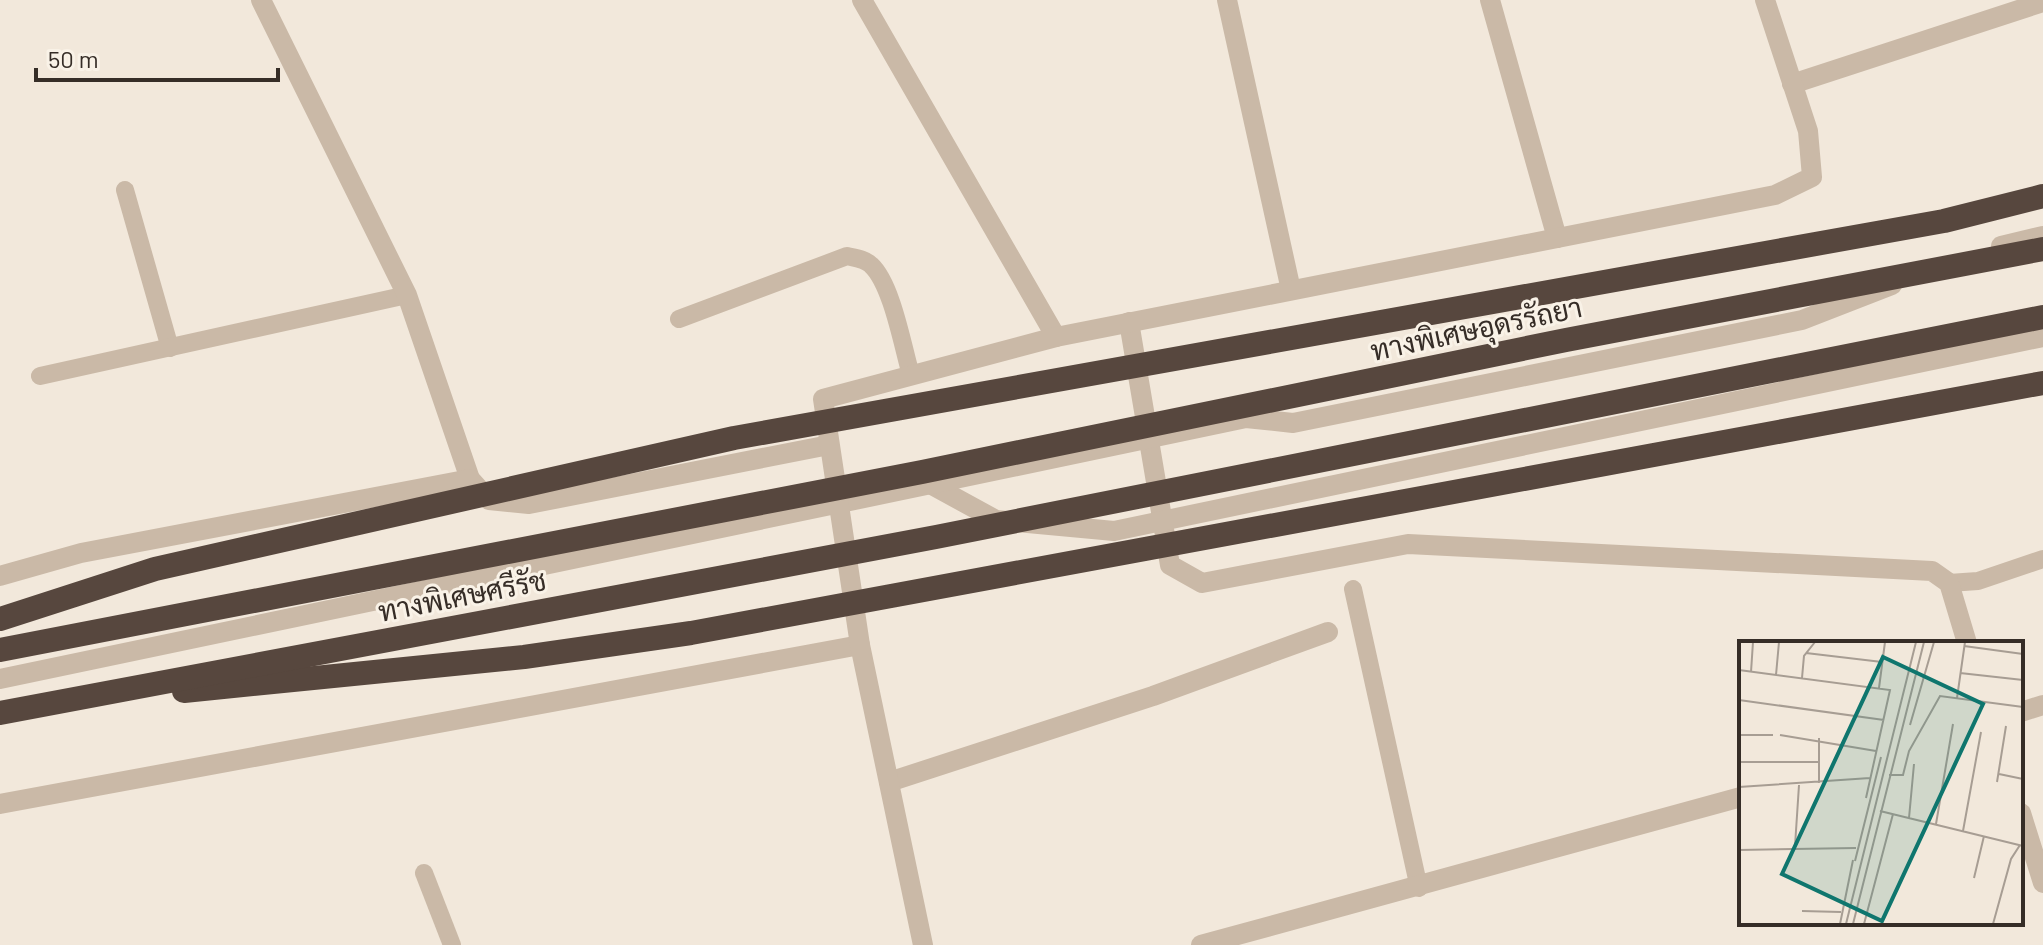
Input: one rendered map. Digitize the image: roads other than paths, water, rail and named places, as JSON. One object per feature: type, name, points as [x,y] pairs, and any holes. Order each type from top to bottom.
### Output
[{"type":"highway","points":[[0,619],[155,569],[734,438],[1944,221],[2043,196]]},
{"type":"highway","name":"ทางพิเศษอุดรรัถยา","points":[[927,479],[1566,340],[2043,249]]},
{"type":"highway","name":"ทางพิเศษศรีรัช","points":[[0,713],[936,537],[2043,317]]},
{"type":"highway","points":[[47,704],[350,677],[691,633],[2043,383]]},
{"type":"highway","name":"ทางพิเศษศรีรัช","points":[[0,650],[927,479]]},
{"type":"street","points":[[862,0],[1056,337]]},
{"type":"street","points":[[1227,0],[1291,290]]},
{"type":"street","points":[[1490,0],[1557,238]]},
{"type":"street","points":[[923,945],[860,645],[823,399],[1056,337],[1775,195],[1812,177],[1808,131],[1765,0]]},
{"type":"street","points":[[264,1],[407,295],[470,479],[489,500],[529,504],[829,445]]},
{"type":"street","points":[[1792,84],[2004,7],[2043,2]]},
{"type":"street","points":[[0,679],[839,505],[927,479],[1149,440],[1246,418],[1293,423],[1802,320],[1971,254],[2043,236]]},
{"type":"street","points":[[1129,322],[1170,565],[1202,583],[1408,544],[1932,571],[1949,583],[1966,641]]},
{"type":"street","points":[[927,479],[996,520],[1114,531],[1162,524],[2043,337]]},
{"type":"street","points":[[0,576],[81,553],[470,479]]},
{"type":"street","points":[[889,782],[1153,696],[1328,632]]},
{"type":"street","points":[[0,804],[860,645]]},
{"type":"street","points":[[2023,711],[2043,705]]},
{"type":"street","points":[[1201,945],[1419,888],[1739,798]]},
{"type":"street","points":[[2023,819],[2043,883]]},
{"type":"lane","points":[[125,190],[170,348]]},
{"type":"lane","points":[[679,319],[847,256],[862,259],[873,266],[881,281],[911,375]]},
{"type":"lane","points":[[40,376],[407,295]]},
{"type":"lane","points":[[1949,583],[1978,581],[2043,559]]},
{"type":"lane","points":[[1353,589],[1419,888]]},
{"type":"lane","points":[[424,873],[452,945]]}]
